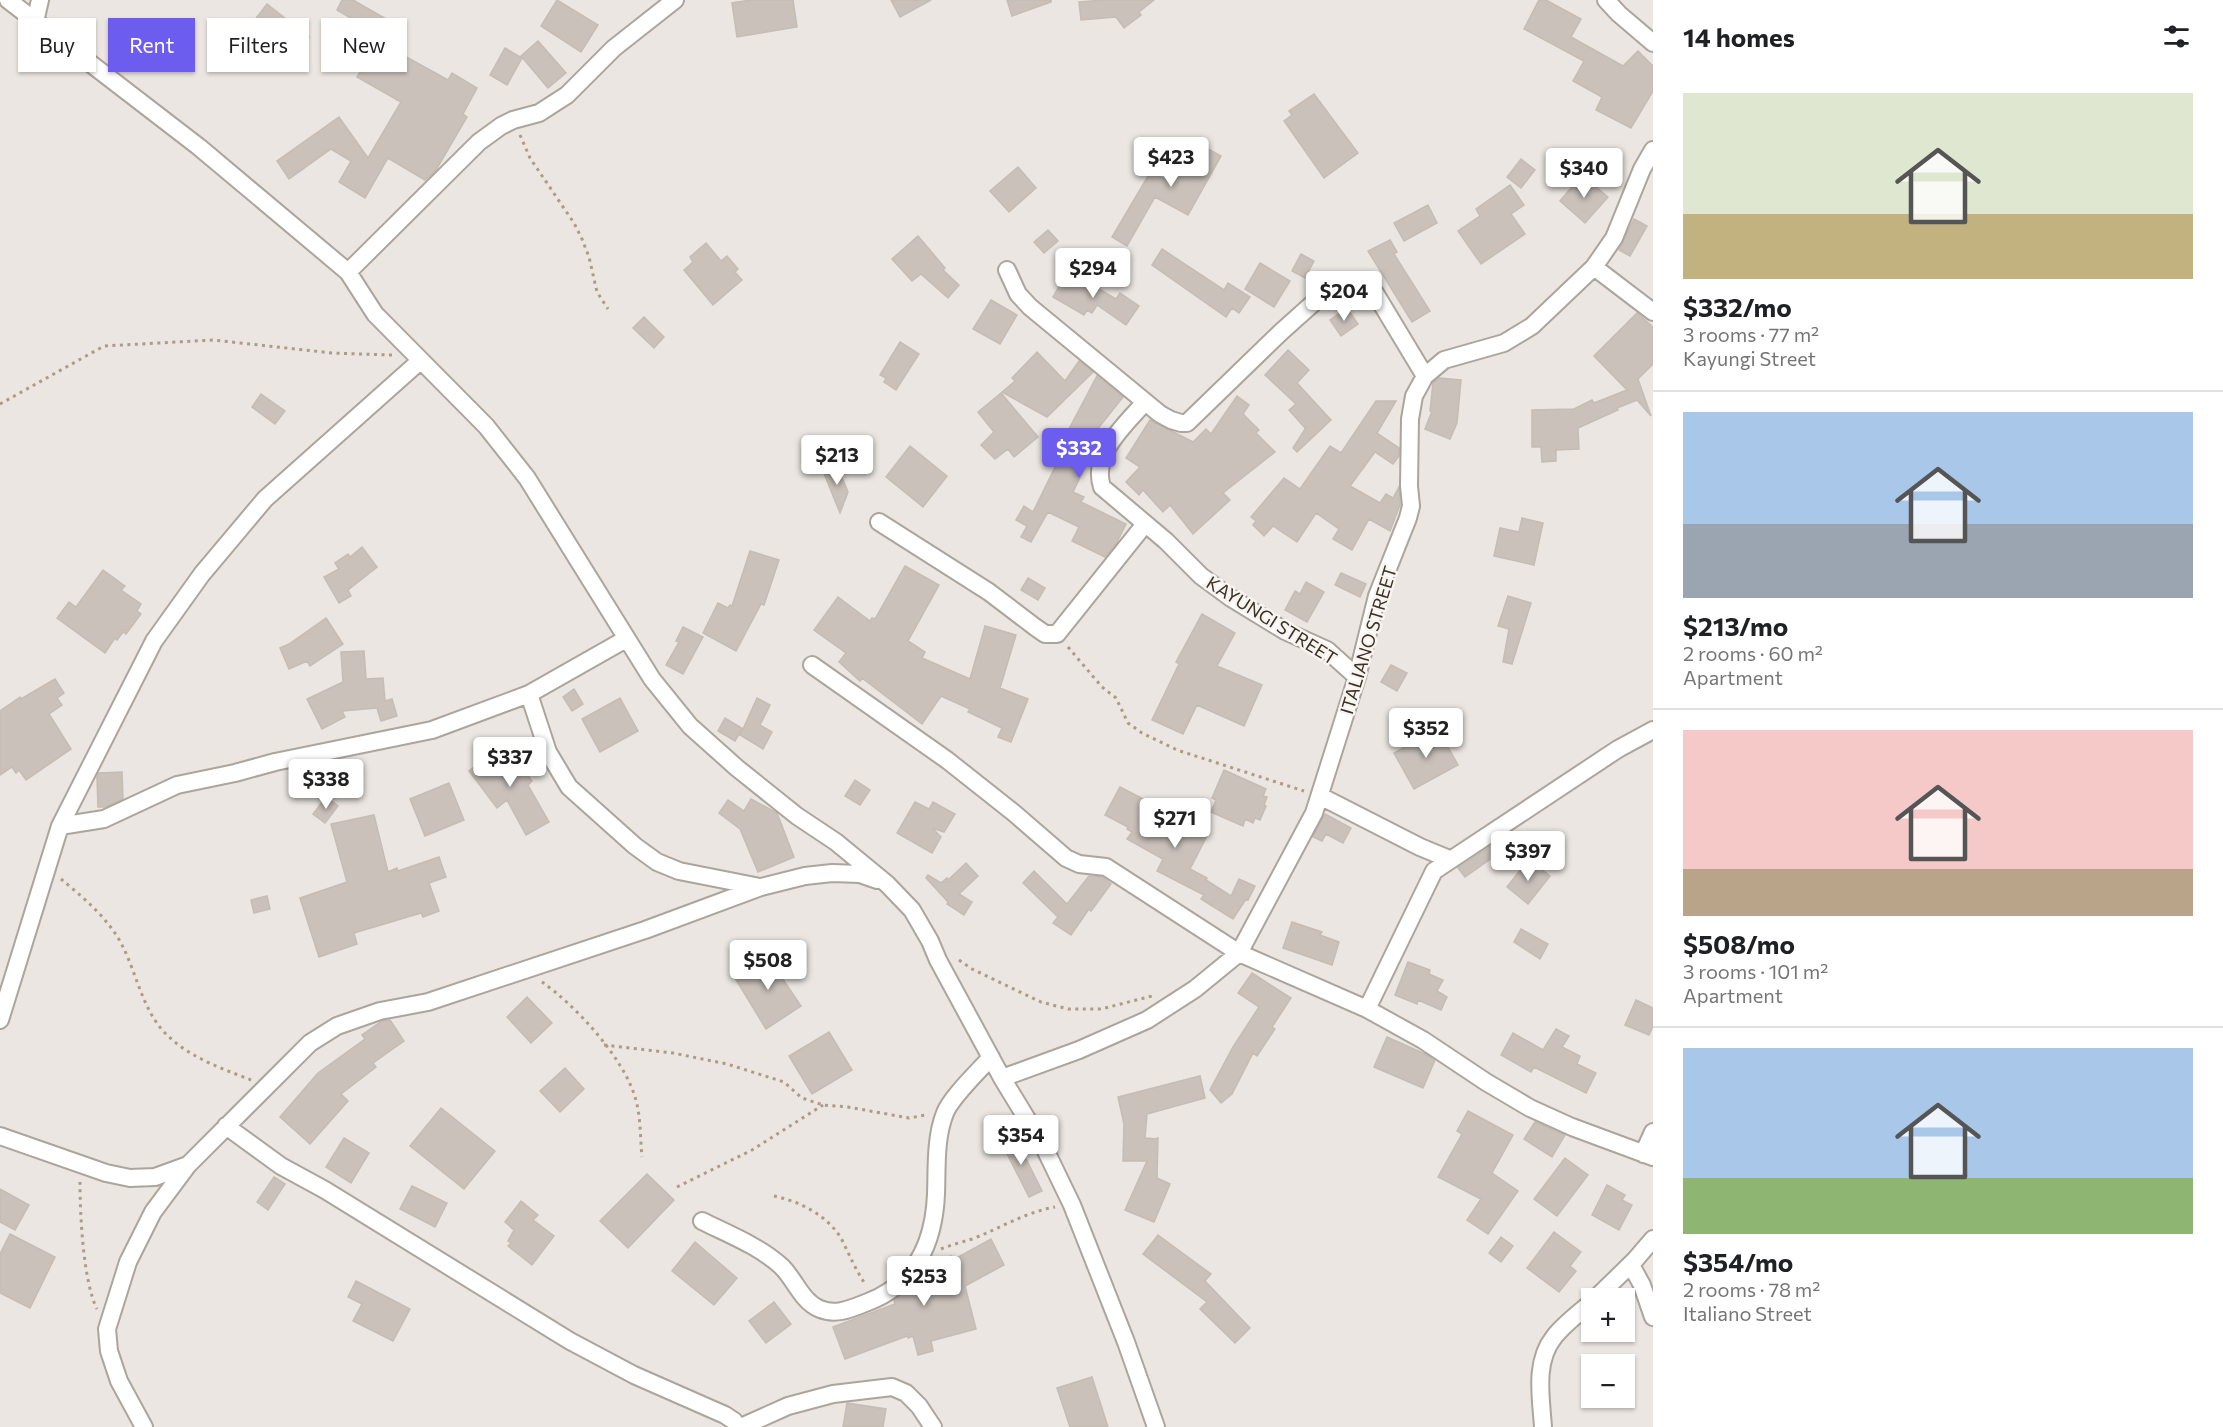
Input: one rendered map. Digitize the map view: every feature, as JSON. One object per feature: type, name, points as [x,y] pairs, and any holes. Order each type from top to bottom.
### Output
[{"type":"street","points":[[8,0],[30,18]]},
{"type":"street","points":[[36,18],[40,0]]},
{"type":"street","points":[[348,272],[479,142],[513,120],[539,113],[567,95],[614,48],[675,0]]},
{"type":"street","points":[[1606,0],[1653,42]]},
{"type":"street","points":[[96,68],[200,147],[348,272],[375,314],[486,426],[527,478],[652,680],[690,726],[737,768],[797,816],[836,842],[887,884],[912,910],[1002,1078],[1044,1147],[1072,1205],[1126,1342],[1155,1427]]},
{"type":"street","name":"ITALIANO STREET","points":[[1002,1078],[1079,1050],[1147,1020],[1196,989],[1239,953],[1314,813],[1320,796],[1357,677],[1377,596],[1411,506],[1410,419],[1414,396],[1425,376],[1444,360],[1504,343],[1532,326],[1594,267],[1614,238],[1642,169],[1653,150]]},
{"type":"street","points":[[1594,267],[1653,312]]},
{"type":"street","points":[[1007,270],[1018,294],[1030,307],[1145,402],[1171,420],[1180,423],[1187,423],[1319,298],[1352,283],[1366,287],[1375,293],[1425,376]]},
{"type":"street","points":[[0,1020],[60,826],[154,641],[201,574],[265,499],[417,358]]},
{"type":"street","name":"KAYUNGI STREET","points":[[1145,402],[1109,445],[1098,476],[1102,487],[1166,541],[1200,576],[1285,631],[1327,650],[1357,677]]},
{"type":"street","points":[[879,522],[989,592],[1046,634],[1057,634],[1145,524]]},
{"type":"street","points":[[60,826],[104,819],[177,785],[275,762],[432,730],[529,694],[626,639]]},
{"type":"street","points":[[813,665],[947,760],[1066,858],[1079,864],[1106,867],[1239,953],[1367,1009],[1423,1040],[1530,1108],[1648,1156],[1653,1132]]},
{"type":"street","points":[[529,694],[548,752],[568,787],[635,846],[657,862],[679,871],[761,887]]},
{"type":"street","points":[[1367,1009],[1434,871],[1618,749],[1653,730]]},
{"type":"street","points":[[1320,796],[1420,847],[1449,859]]},
{"type":"street","points":[[144,1427],[119,1381],[109,1351],[107,1329],[128,1262],[153,1212],[188,1165],[310,1043],[337,1026],[380,1011],[428,1002],[645,930],[761,887],[805,876],[832,873],[860,874],[887,884]]},
{"type":"street","points":[[702,1221],[766,1254],[782,1267],[809,1302],[820,1309],[838,1313],[886,1295],[906,1280],[922,1255],[932,1226],[940,1131],[945,1112],[991,1057]]},
{"type":"street","points":[[226,1126],[281,1166],[325,1190],[570,1341],[634,1375],[725,1415],[740,1427],[788,1407],[833,1394],[892,1387],[906,1393],[919,1406],[933,1427]]},
{"type":"street","points":[[0,1136],[80,1164],[130,1178],[155,1177],[188,1165]]},
{"type":"street","points":[[1606,1288],[1653,1239]]},
{"type":"street","points":[[1630,1265],[1642,1285],[1653,1317]]},
{"type":"street","points":[[1543,1427],[1540,1368],[1544,1352],[1554,1336],[1581,1311]]},
{"type":"path","points":[[513,120],[530,158],[574,223],[589,257],[597,292],[608,309]]},
{"type":"path","points":[[0,404],[104,346],[213,340],[267,344],[332,353],[417,358]]},
{"type":"path","points":[[1057,634],[1102,687],[1116,698],[1128,723],[1142,734],[1177,750],[1320,796]]},
{"type":"path","points":[[46,866],[92,904],[122,945],[147,1005],[165,1033],[193,1056],[266,1087]]},
{"type":"path","points":[[955,958],[972,969],[1041,1002],[1068,1009],[1101,1009],[1156,995]]},
{"type":"path","points":[[523,969],[582,1016],[620,1067],[635,1096],[642,1157]]},
{"type":"path","points":[[604,1044],[673,1053],[735,1067],[784,1082],[802,1098],[823,1105],[909,1118],[945,1112]]},
{"type":"path","points":[[677,1187],[752,1150],[823,1105]]},
{"type":"path","points":[[80,1164],[80,1220],[88,1277],[94,1304],[107,1329]]},
{"type":"path","points":[[774,1196],[790,1199],[825,1220],[841,1238],[850,1260],[876,1299]]},
{"type":"path","points":[[922,1255],[974,1238],[1036,1210],[1072,1205]]},
{"type":"building","points":[[342,0],[353,0],[384,18],[351,18],[337,10]]},
{"type":"building","points":[[557,0],[598,25],[581,52],[541,26]]},
{"type":"building","points":[[751,0],[793,0],[797,27],[737,37],[732,3]]},
{"type":"building","points":[[891,0],[931,0],[900,17]]},
{"type":"building","points":[[1007,0],[1051,0],[1051,2],[1012,16]]},
{"type":"building","points":[[1154,0],[1139,12],[1141,15],[1124,28],[1116,17],[1081,20],[1079,2]]},
{"type":"building","points":[[1539,0],[1546,0],[1581,19],[1571,37],[1623,66],[1638,51],[1653,66],[1653,91],[1631,128],[1596,110],[1602,97],[1573,81],[1584,61],[1524,29]]},
{"type":"building","points":[[267,4],[285,18],[256,18]]},
{"type":"building","points":[[538,41],[566,73],[548,88],[521,56]]},
{"type":"building","points":[[505,48],[522,58],[507,85],[490,75]]},
{"type":"building","points":[[407,57],[448,80],[452,73],[477,88],[463,114],[467,117],[436,170],[425,180],[388,158],[365,198],[339,182],[351,161],[331,149],[289,179],[277,161],[339,117],[368,158],[401,102],[357,77],[360,72],[407,72]]},
{"type":"building","points":[[1314,94],[1358,153],[1324,178],[1284,121],[1292,115],[1289,111]]},
{"type":"building","points":[[1190,139],[1221,156],[1188,215],[1155,197],[1127,246],[1112,237],[1151,171],[1167,181]]},
{"type":"building","points":[[1521,159],[1535,170],[1521,188],[1507,177]]},
{"type":"building","points":[[1018,167],[1036,188],[1009,212],[990,191]]},
{"type":"building","points":[[1582,175],[1608,197],[1585,223],[1560,201]]},
{"type":"building","points":[[1510,185],[1524,205],[1511,214],[1525,234],[1481,264],[1458,231],[1480,216],[1476,209]]},
{"type":"building","points":[[1428,205],[1437,223],[1404,241],[1394,223]]},
{"type":"building","points":[[1634,219],[1647,226],[1630,256],[1619,250]]},
{"type":"building","points":[[1048,230],[1058,241],[1044,253],[1034,242]]},
{"type":"building","points":[[918,236],[945,268],[943,270],[959,285],[948,298],[921,274],[912,281],[892,259]]},
{"type":"building","points":[[1390,240],[1397,252],[1394,254],[1430,311],[1412,322],[1368,251]]},
{"type":"building","points":[[706,243],[721,261],[727,256],[738,269],[735,272],[742,280],[713,305],[684,270],[693,262],[690,257]]},
{"type":"building","points":[[1162,249],[1224,290],[1228,283],[1250,297],[1239,313],[1232,308],[1226,317],[1152,265]]},
{"type":"building","points":[[1301,254],[1314,261],[1305,278],[1292,271]]},
{"type":"building","points":[[1260,263],[1290,281],[1274,307],[1245,289]]},
{"type":"building","points":[[1068,271],[1116,299],[1120,293],[1139,306],[1126,325],[1097,305],[1092,313],[1087,310],[1084,315],[1053,297]]},
{"type":"building","points":[[991,300],[1017,315],[1000,344],[973,329]]},
{"type":"building","points":[[1347,308],[1358,324],[1341,336],[1330,320]]},
{"type":"building","points":[[1637,313],[1653,327],[1653,364],[1638,379],[1651,416],[1637,400],[1617,408],[1618,410],[1578,428],[1579,449],[1556,450],[1556,461],[1542,462],[1541,447],[1532,447],[1532,410],[1574,409],[1592,400],[1594,403],[1627,390],[1594,356]]},
{"type":"building","points":[[644,317],[664,337],[654,348],[633,328]]},
{"type":"building","points":[[900,342],[919,354],[896,390],[884,382],[886,378],[880,375]]},
{"type":"building","points":[[1288,350],[1309,370],[1297,383],[1331,420],[1297,452],[1293,448],[1307,426],[1305,428],[1289,410],[1296,404],[1265,375]]},
{"type":"building","points":[[1037,352],[1065,381],[1079,361],[1093,372],[1047,417],[1002,392],[1015,381],[1012,378]]},
{"type":"building","points":[[1097,376],[1123,397],[1096,431],[1101,434],[1073,492],[1084,497],[1081,502],[1126,524],[1116,544],[1105,557],[1072,541],[1079,527],[1048,512],[1031,542],[1021,537],[1027,526],[1016,520],[1024,506],[1033,512],[1057,463],[1076,433],[1069,429]]},
{"type":"building","points":[[1439,378],[1461,380],[1457,423],[1450,439],[1425,429],[1432,411],[1430,411],[1433,383]]},
{"type":"building","points":[[1001,393],[1038,437],[1014,457],[1008,449],[995,459],[981,445],[994,432],[978,412]]},
{"type":"building","points":[[261,394],[285,411],[275,424],[252,407]]},
{"type":"building","points":[[1237,396],[1249,405],[1243,414],[1259,430],[1256,433],[1275,452],[1223,493],[1230,500],[1193,534],[1170,505],[1163,512],[1143,490],[1139,495],[1126,482],[1140,467],[1126,458],[1150,420],[1193,442],[1206,429],[1211,434]]},
{"type":"building","points":[[1376,401],[1396,401],[1377,433],[1399,448],[1399,456],[1393,464],[1375,452],[1350,486],[1380,503],[1386,494],[1393,498],[1399,487],[1400,505],[1390,531],[1369,519],[1352,550],[1333,539],[1339,529],[1316,513],[1297,542],[1273,526],[1264,536],[1253,525],[1256,521],[1251,517],[1284,478],[1300,489],[1330,446],[1341,453]]},
{"type":"building","points":[[910,446],[947,476],[923,507],[886,477]]},
{"type":"building","points":[[837,466],[848,492],[840,513],[823,471]]},
{"type":"building","points":[[1522,518],[1543,523],[1534,565],[1494,556],[1500,528],[1519,532]]},
{"type":"building","points":[[362,547],[377,567],[348,590],[351,596],[339,603],[324,577],[339,569],[335,563],[348,554],[350,557]]},
{"type":"building","points":[[750,551],[779,560],[764,605],[761,604],[736,651],[703,633],[718,603],[728,608],[732,606]]},
{"type":"building","points":[[905,566],[939,585],[908,641],[925,652],[922,658],[970,679],[985,626],[1016,635],[1000,688],[1028,699],[1011,742],[998,737],[1002,728],[968,712],[970,709],[941,696],[922,724],[862,678],[860,681],[839,662],[846,653],[814,630],[838,597],[870,621],[872,618],[875,619]]},
{"type":"building","points":[[103,570],[125,586],[121,590],[141,604],[137,611],[141,614],[126,634],[123,632],[117,640],[115,638],[105,653],[57,618],[69,602],[76,607]]},
{"type":"building","points":[[1341,573],[1366,584],[1360,597],[1335,585]]},
{"type":"building","points":[[1028,578],[1045,588],[1038,600],[1021,590]]},
{"type":"building","points":[[1306,582],[1324,592],[1307,622],[1285,610],[1295,591],[1300,594]]},
{"type":"building","points":[[1508,596],[1531,603],[1512,664],[1503,662],[1509,629],[1498,626]]},
{"type":"building","points":[[1202,614],[1235,633],[1217,666],[1262,685],[1244,726],[1197,705],[1183,734],[1152,720],[1179,664],[1176,662]]},
{"type":"building","points":[[326,618],[343,644],[310,666],[307,661],[289,669],[280,648]]},
{"type":"building","points":[[683,627],[703,637],[683,674],[666,665],[679,642],[676,641]]},
{"type":"building","points":[[364,651],[366,679],[383,678],[385,701],[392,699],[397,716],[381,721],[377,708],[342,711],[345,717],[322,729],[307,699],[343,682],[341,652]]},
{"type":"building","points":[[1391,665],[1407,673],[1397,691],[1381,682]]},
{"type":"building","points":[[55,679],[64,693],[57,698],[62,705],[49,714],[71,749],[26,780],[19,770],[16,773],[12,767],[0,775],[0,711],[20,697],[21,699]]},
{"type":"building","points":[[574,689],[583,704],[572,711],[563,697]]},
{"type":"building","points":[[620,698],[638,731],[600,752],[582,719]]},
{"type":"building","points":[[757,698],[770,705],[760,725],[772,732],[763,749],[740,735],[742,729],[735,741],[718,731],[725,718],[743,729]]},
{"type":"building","points":[[1438,729],[1458,765],[1414,789],[1394,753]]},
{"type":"building","points":[[504,744],[532,781],[528,785],[549,822],[526,835],[507,800],[497,808],[469,771]]},
{"type":"building","points":[[1224,770],[1266,789],[1263,796],[1267,797],[1264,805],[1266,806],[1260,820],[1255,818],[1253,823],[1245,819],[1243,826],[1211,812],[1216,800],[1212,798]]},
{"type":"building","points":[[122,772],[123,799],[105,807],[98,807],[97,777],[99,773]]},
{"type":"building","points":[[855,780],[870,790],[860,805],[845,796]]},
{"type":"building","points":[[449,783],[464,820],[425,836],[410,799]]},
{"type":"building","points":[[1120,787],[1155,805],[1151,813],[1179,829],[1185,817],[1210,830],[1190,869],[1207,878],[1206,880],[1231,896],[1239,879],[1255,886],[1248,900],[1246,899],[1233,919],[1201,899],[1204,895],[1157,871],[1163,859],[1127,839],[1132,832],[1127,829],[1128,827],[1105,815]]},
{"type":"building","points":[[326,797],[338,806],[325,823],[313,814]]},
{"type":"building","points":[[751,799],[777,813],[794,857],[758,872],[740,829],[719,813],[728,800],[744,811]]},
{"type":"building","points":[[915,802],[929,809],[933,802],[955,814],[944,832],[932,828],[941,837],[932,853],[897,833]]},
{"type":"building","points":[[1325,814],[1351,828],[1343,843],[1326,834],[1322,841],[1313,837]]},
{"type":"building","points":[[374,815],[388,872],[397,868],[398,871],[439,857],[446,877],[429,883],[439,911],[423,917],[421,913],[354,933],[357,944],[319,957],[300,898],[347,882],[331,824]]},
{"type":"building","points":[[1497,842],[1503,850],[1465,877],[1458,868]]},
{"type":"building","points":[[1529,859],[1550,876],[1528,904],[1507,887]]},
{"type":"building","points":[[966,863],[978,876],[959,894],[972,902],[964,915],[947,904],[948,902],[926,878],[928,875],[941,883],[947,878],[948,880]]},
{"type":"building","points":[[1034,871],[1067,904],[1089,876],[1102,877],[1111,884],[1091,911],[1089,909],[1071,935],[1053,923],[1058,917],[1023,883]]},
{"type":"building","points":[[267,896],[270,909],[254,913],[251,900]]},
{"type":"building","points":[[1292,922],[1322,932],[1320,935],[1339,942],[1332,965],[1283,948]]},
{"type":"building","points":[[1521,929],[1548,944],[1540,959],[1514,942]]},
{"type":"building","points":[[775,954],[787,974],[782,978],[801,1006],[766,1029],[735,978]]},
{"type":"building","points":[[1408,962],[1430,970],[1429,974],[1443,980],[1437,991],[1447,997],[1441,1010],[1418,1000],[1417,1004],[1395,995]]},
{"type":"building","points":[[1252,973],[1291,998],[1272,1027],[1275,1029],[1257,1056],[1253,1053],[1232,1094],[1221,1103],[1210,1090],[1233,1047],[1259,1007],[1238,993]]},
{"type":"building","points":[[527,997],[552,1023],[531,1043],[507,1017]]},
{"type":"building","points":[[1636,1000],[1653,1008],[1653,1026],[1649,1035],[1625,1025]]},
{"type":"building","points":[[390,1020],[404,1041],[373,1063],[376,1067],[341,1094],[348,1101],[310,1144],[280,1117],[318,1073],[365,1039],[362,1035],[382,1021]]},
{"type":"building","points":[[1556,1029],[1569,1036],[1562,1047],[1580,1056],[1577,1064],[1596,1073],[1586,1093],[1534,1067],[1531,1072],[1501,1055],[1513,1033],[1543,1050]]},
{"type":"building","points":[[829,1032],[852,1070],[812,1094],[789,1056]]},
{"type":"building","points":[[1387,1037],[1435,1060],[1423,1088],[1374,1067]]},
{"type":"building","points":[[565,1068],[584,1089],[560,1112],[540,1091]]},
{"type":"building","points":[[1200,1076],[1205,1098],[1147,1114],[1145,1138],[1157,1139],[1158,1137],[1157,1178],[1170,1184],[1154,1222],[1125,1210],[1147,1161],[1123,1161],[1124,1124],[1118,1097]]},
{"type":"building","points":[[441,1108],[495,1151],[464,1189],[410,1146]]},
{"type":"building","points":[[1468,1111],[1513,1135],[1492,1173],[1518,1191],[1488,1234],[1467,1220],[1481,1199],[1438,1177],[1462,1134],[1457,1131]]},
{"type":"building","points":[[1535,1122],[1565,1135],[1552,1157],[1524,1139]]},
{"type":"building","points":[[1014,1135],[1042,1191],[1029,1197],[1001,1142]]},
{"type":"building","points":[[344,1138],[369,1153],[351,1183],[326,1167]]},
{"type":"building","points":[[1565,1158],[1588,1175],[1557,1216],[1534,1199]]},
{"type":"building","points":[[647,1174],[674,1200],[628,1248],[600,1221]]},
{"type":"building","points":[[274,1177],[285,1184],[268,1210],[257,1202]]},
{"type":"building","points":[[1607,1185],[1625,1195],[1622,1200],[1632,1205],[1619,1230],[1592,1215]]},
{"type":"building","points":[[412,1186],[447,1203],[435,1227],[400,1209]]},
{"type":"building","points":[[0,1189],[29,1205],[15,1230],[0,1222]]},
{"type":"building","points":[[521,1201],[538,1215],[533,1220],[554,1236],[532,1265],[508,1246],[514,1230],[505,1222]]},
{"type":"building","points":[[1554,1232],[1581,1252],[1570,1266],[1576,1271],[1559,1292],[1527,1268]]},
{"type":"building","points":[[10,1234],[55,1257],[30,1308],[0,1293],[0,1254]]},
{"type":"building","points":[[1158,1235],[1211,1274],[1205,1281],[1250,1328],[1235,1343],[1200,1309],[1207,1302],[1143,1254]]},
{"type":"building","points":[[1501,1237],[1513,1246],[1501,1262],[1489,1253]]},
{"type":"building","points":[[991,1239],[1004,1265],[965,1286],[976,1329],[931,1341],[933,1351],[918,1355],[913,1336],[908,1338],[907,1336],[845,1359],[833,1327],[895,1304],[894,1300],[906,1291],[929,1282],[924,1271],[928,1265],[951,1256],[953,1260]]},
{"type":"building","points":[[695,1242],[737,1278],[714,1305],[672,1271]]},
{"type":"building","points":[[356,1281],[410,1309],[393,1341],[353,1321],[362,1304],[348,1297]]},
{"type":"building","points":[[774,1302],[791,1324],[766,1343],[749,1321]]},
{"type":"building","points":[[1092,1377],[1108,1427],[1070,1427],[1057,1388]]},
{"type":"building","points":[[847,1403],[886,1409],[883,1427],[843,1427]]}]
